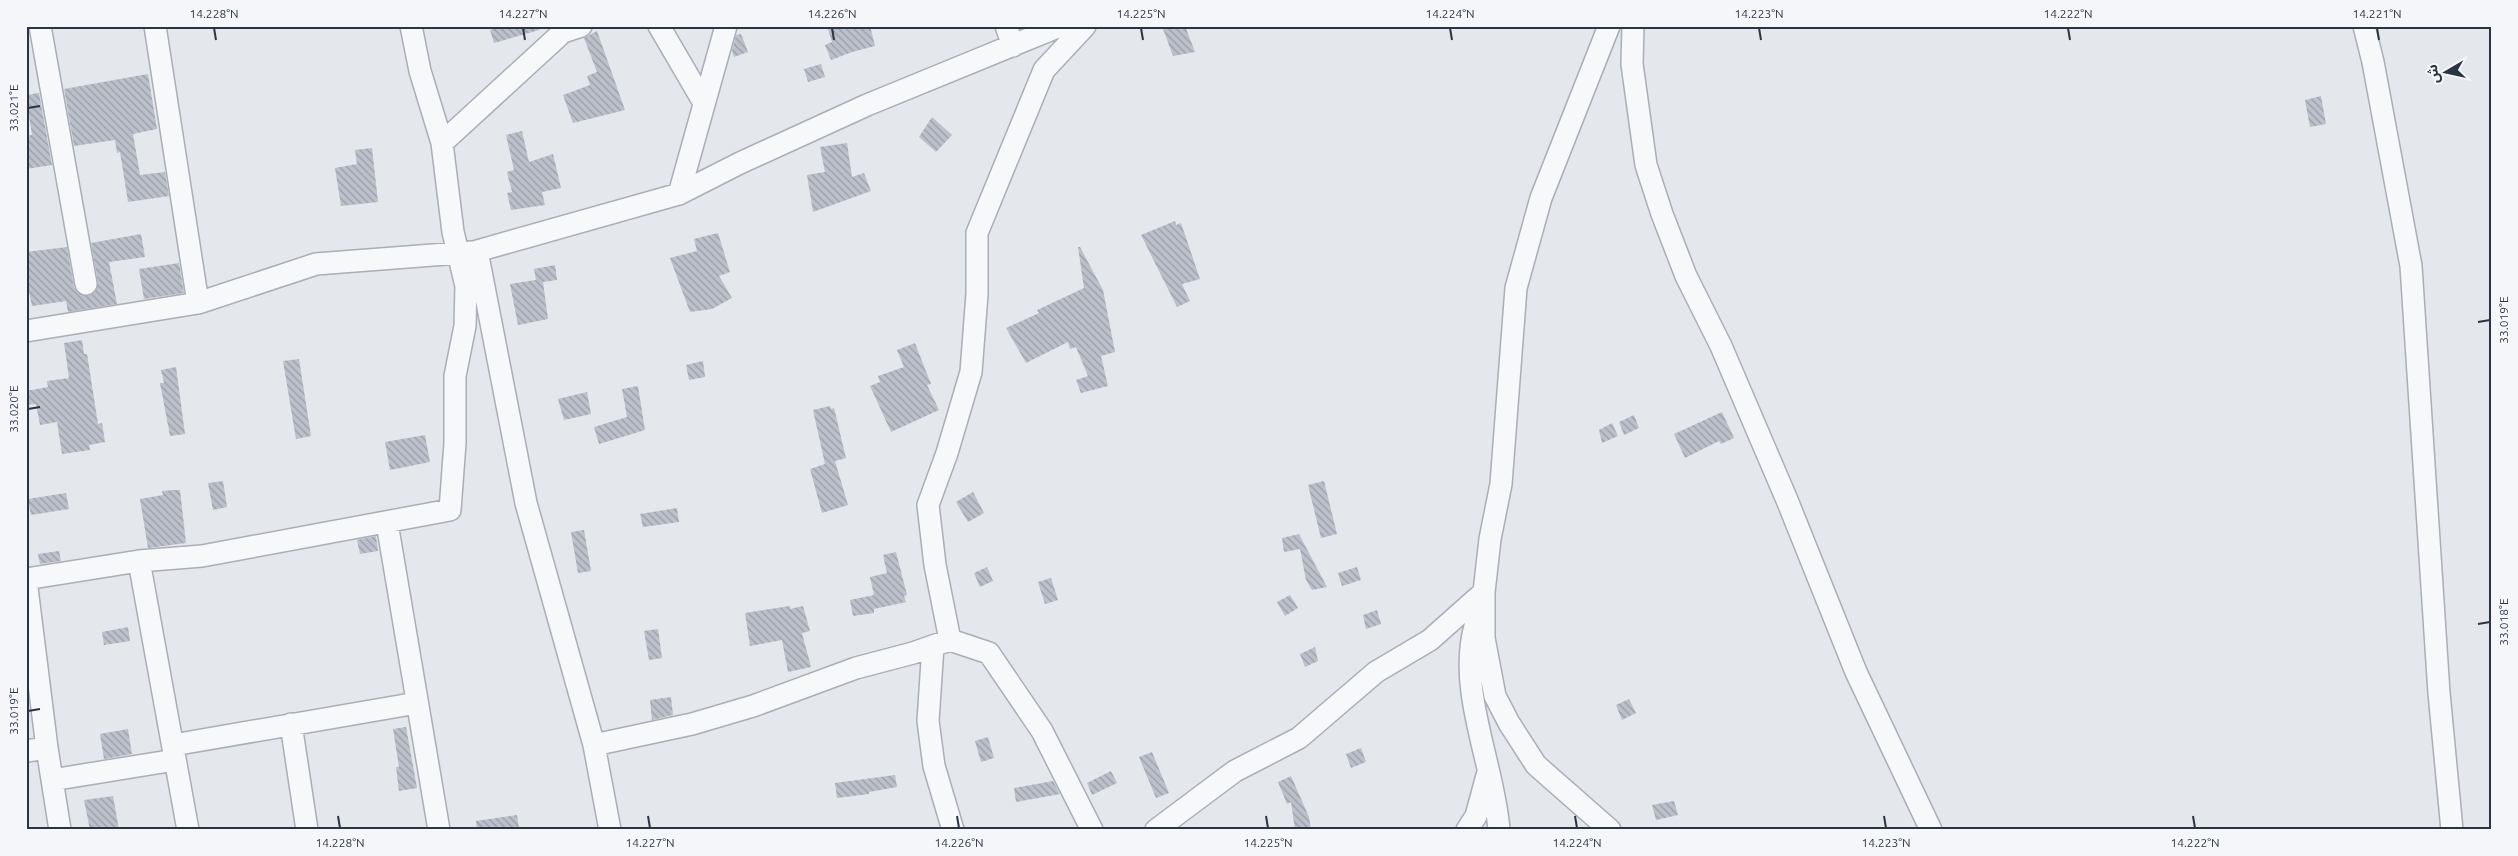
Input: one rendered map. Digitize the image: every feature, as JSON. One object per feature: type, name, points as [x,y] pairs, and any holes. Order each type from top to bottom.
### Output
[{"type":"street","points":[[40,26],[86,284]]},
{"type":"street","points":[[155,26],[198,303]]},
{"type":"street","points":[[411,26],[420,71],[442,142],[450,212],[468,252],[526,503],[594,745],[610,830]]},
{"type":"street","points":[[442,142],[563,32],[581,26]]},
{"type":"street","points":[[659,26],[704,104]]},
{"type":"street","points":[[679,194],[726,26]]},
{"type":"street","points":[[26,331],[198,303],[316,264],[468,252],[679,194],[740,163],[867,105],[1009,36],[1060,26]]},
{"type":"street","points":[[952,830],[934,766],[928,721],[941,643],[928,505],[947,453],[971,372],[977,294],[977,233],[1044,70],[1085,26]]},
{"type":"street","points":[[1609,26],[1541,198],[1516,288],[1501,484],[1490,539],[1484,592],[1484,638],[1495,696],[1536,765],[1610,830]]},
{"type":"street","points":[[1633,26],[1632,64],[1646,165],[1662,214],[1686,276],[1721,346],[1787,500],[1856,672],[1931,830]]},
{"type":"street","points":[[2364,26],[2373,62],[2412,266],[2439,694],[2452,830]]},
{"type":"street","points":[[60,830],[47,748],[26,580],[138,561],[202,556],[450,510],[455,443],[455,376],[465,326],[468,252]]},
{"type":"street","points":[[387,523],[439,830]]},
{"type":"street","points":[[138,561],[188,830]]},
{"type":"street","points":[[1484,592],[1472,636],[1472,681],[1478,728],[1489,767],[1496,803],[1498,830]]},
{"type":"street","points":[[1158,830],[1177,812],[1235,770],[1299,738],[1376,672],[1430,640],[1484,592]]},
{"type":"street","points":[[594,745],[692,724],[753,706],[856,668],[941,643],[989,653],[1042,731],[1092,830]]},
{"type":"street","points":[[52,780],[291,724],[417,703]]},
{"type":"street","points":[[291,724],[308,830]]},
{"type":"street","points":[[26,751],[47,748]]},
{"type":"street","points":[[1467,830],[1476,816],[1489,767]]},
{"type":"building","points":[[502,26],[538,26],[539,30],[494,43],[490,30]]},
{"type":"building","points":[[827,26],[870,26],[875,46],[831,60],[825,45],[832,42]]},
{"type":"building","points":[[1162,26],[1185,26],[1195,52],[1173,56]]},
{"type":"building","points":[[597,31],[625,110],[573,123],[563,95],[590,85],[587,76],[597,72],[584,38]]},
{"type":"building","points":[[741,34],[748,52],[734,57],[732,51],[736,35]]},
{"type":"building","points":[[821,64],[825,77],[808,82],[804,69]]},
{"type":"building","points":[[148,74],[157,129],[133,134],[140,175],[165,172],[169,196],[128,202],[120,152],[117,153],[115,140],[74,146],[64,89]]},
{"type":"building","points":[[39,93],[52,165],[26,169],[26,136],[32,135],[26,95]]},
{"type":"building","points":[[2321,96],[2326,124],[2310,127],[2305,100]]},
{"type":"building","points":[[932,117],[952,135],[936,152],[919,137]]},
{"type":"building","points":[[522,131],[529,162],[553,154],[561,188],[542,192],[545,205],[511,210],[507,193],[512,192],[507,172],[514,170],[506,135]]},
{"type":"building","points":[[847,143],[852,177],[864,173],[871,191],[813,212],[807,175],[825,172],[820,147]]},
{"type":"building","points":[[372,148],[378,202],[341,206],[335,168],[357,164],[355,150]]},
{"type":"building","points":[[1175,221],[1176,225],[1181,223],[1200,279],[1182,284],[1190,301],[1177,307],[1141,235]]},
{"type":"building","points":[[718,233],[730,272],[719,276],[732,298],[712,309],[690,312],[670,258],[697,251],[694,239]]},
{"type":"building","points":[[141,234],[145,257],[109,262],[117,304],[68,312],[66,301],[32,306],[26,277],[26,252],[67,247],[74,287],[77,292],[88,296],[94,293],[98,282],[91,243]]},
{"type":"building","points":[[1078,247],[1080,247],[1103,290],[1115,352],[1101,356],[1108,386],[1081,393],[1076,380],[1088,376],[1076,347],[1070,349],[1068,342],[1026,363],[1006,328],[1039,313],[1037,310],[1084,288]]},
{"type":"building","points":[[179,263],[184,293],[144,299],[139,269]]},
{"type":"building","points":[[555,265],[557,280],[543,282],[548,319],[518,325],[510,284],[536,280],[534,269]]},
{"type":"building","points":[[82,340],[84,354],[87,354],[98,424],[102,423],[105,442],[89,445],[90,450],[62,454],[57,422],[40,425],[36,404],[26,405],[26,391],[48,387],[47,381],[69,378],[64,343]]},
{"type":"building","points":[[915,343],[931,384],[927,385],[939,410],[891,432],[870,386],[880,382],[878,376],[904,367],[897,350]]},
{"type":"building","points":[[299,359],[311,436],[296,439],[283,361]]},
{"type":"building","points":[[703,361],[705,377],[689,380],[686,365]]},
{"type":"building","points":[[176,367],[185,434],[170,436],[160,383],[164,383],[161,370]]},
{"type":"building","points":[[638,386],[645,430],[599,444],[594,427],[627,417],[622,389]]},
{"type":"building","points":[[587,392],[591,414],[564,420],[558,399]]},
{"type":"building","points":[[830,406],[831,409],[834,408],[846,458],[835,461],[848,505],[822,513],[810,469],[825,464],[813,410]]},
{"type":"building","points":[[1722,412],[1734,438],[1721,444],[1719,441],[1685,458],[1674,434]]},
{"type":"building","points":[[1634,415],[1639,428],[1624,435],[1619,422]]},
{"type":"building","points":[[1612,423],[1618,436],[1602,443],[1599,430]]},
{"type":"building","points":[[425,435],[430,462],[390,470],[385,442]]},
{"type":"building","points":[[223,481],[227,507],[213,510],[208,483]]},
{"type":"building","points":[[1324,481],[1337,534],[1321,538],[1308,485]]},
{"type":"building","points":[[180,490],[186,543],[148,548],[140,499],[163,495],[162,491]]},
{"type":"building","points":[[973,492],[984,513],[968,522],[956,502]]},
{"type":"building","points":[[66,493],[69,509],[31,515],[28,499]]},
{"type":"building","points":[[677,508],[679,522],[643,527],[640,514]]},
{"type":"building","points":[[584,530],[591,571],[578,573],[571,532]]},
{"type":"building","points":[[1299,534],[1327,587],[1312,590],[1306,580],[1300,549],[1284,552],[1282,538]]},
{"type":"building","points":[[376,536],[378,551],[360,554],[357,540]]},
{"type":"building","points":[[59,551],[61,561],[40,564],[38,554]]},
{"type":"building","points":[[896,552],[907,595],[904,596],[906,602],[874,609],[874,613],[853,616],[850,600],[874,595],[870,577],[887,573],[883,555]]},
{"type":"building","points":[[987,567],[993,581],[980,587],[974,573]]},
{"type":"building","points":[[1357,567],[1361,580],[1342,586],[1338,573]]},
{"type":"building","points":[[1051,578],[1058,600],[1045,604],[1038,582]]},
{"type":"building","points":[[1290,595],[1298,608],[1285,616],[1277,602]]},
{"type":"building","points":[[790,606],[790,609],[803,606],[810,631],[802,633],[811,667],[788,672],[782,640],[750,646],[745,613]]},
{"type":"building","points":[[1377,610],[1381,624],[1366,629],[1363,615]]},
{"type":"building","points":[[128,627],[130,641],[104,645],[102,632]]},
{"type":"building","points":[[658,629],[662,658],[649,660],[644,631]]},
{"type":"building","points":[[1315,647],[1318,661],[1305,667],[1300,654]]},
{"type":"building","points":[[671,697],[673,715],[652,720],[650,700]]},
{"type":"building","points":[[1629,699],[1636,713],[1622,720],[1616,705]]},
{"type":"building","points":[[406,727],[417,788],[399,791],[396,767],[399,767],[393,729]]},
{"type":"building","points":[[128,729],[132,754],[104,759],[100,734]]},
{"type":"building","points":[[988,737],[994,758],[981,762],[975,741]]},
{"type":"building","points":[[1361,748],[1366,762],[1351,768],[1346,754]]},
{"type":"building","points":[[1152,752],[1169,793],[1156,798],[1139,757]]},
{"type":"building","points":[[1111,771],[1117,783],[1092,795],[1087,783]]},
{"type":"building","points":[[895,775],[897,787],[869,792],[869,794],[837,798],[835,783]]},
{"type":"building","points":[[1291,776],[1309,817],[1311,830],[1295,830],[1291,802],[1287,804],[1278,782]]},
{"type":"building","points":[[1053,781],[1060,794],[1016,802],[1014,788]]},
{"type":"building","points":[[113,796],[119,830],[90,830],[84,800]]},
{"type":"building","points":[[1674,801],[1678,815],[1656,820],[1652,805]]},
{"type":"building","points":[[517,815],[519,828],[477,830],[476,821]]}]
